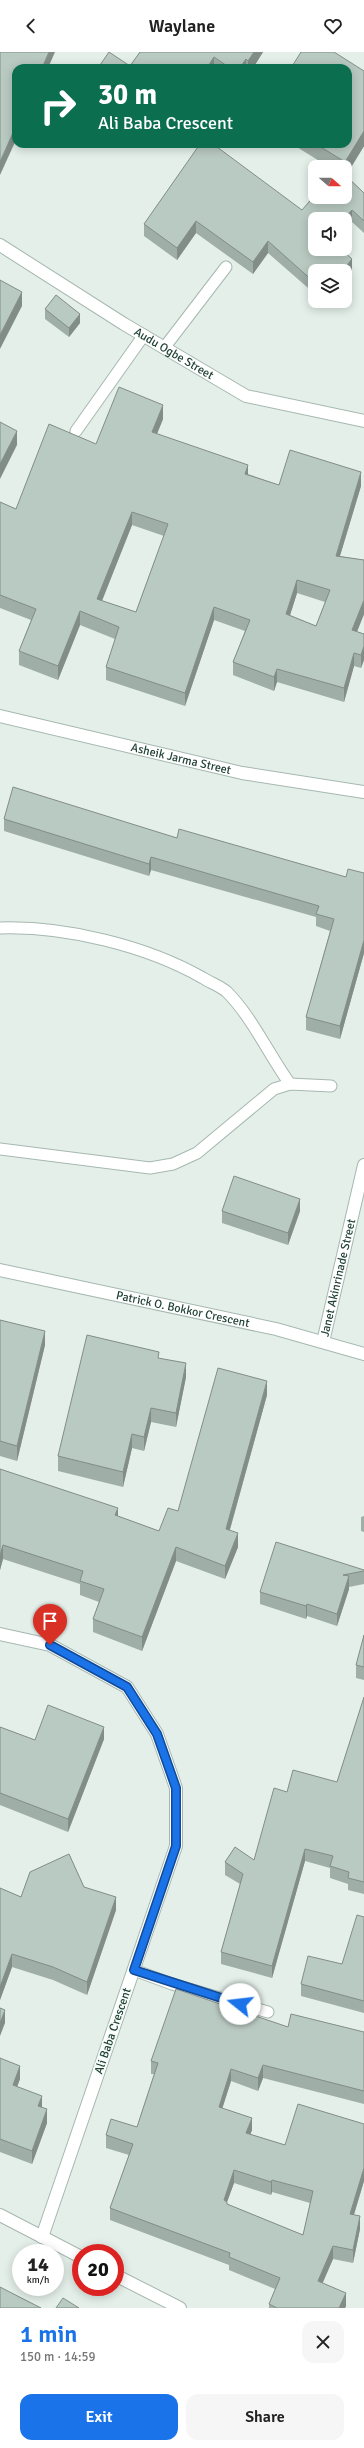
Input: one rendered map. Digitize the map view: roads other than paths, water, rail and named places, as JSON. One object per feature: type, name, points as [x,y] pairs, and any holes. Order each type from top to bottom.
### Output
[{"type":"street","name":"Audu Ogbe Street","points":[[0,245],[164,348],[246,396],[364,421]]},
{"type":"street","name":"Asheik Jarma Street","points":[[0,716],[242,773],[364,792]]},
{"type":"street","name":"Janet Akinrinade Street","points":[[323,1342],[364,1165]]},
{"type":"street","name":"Patrick O. Bokkor Crescent","points":[[0,1270],[276,1329],[364,1354]]},
{"type":"street","name":"Ali Baba Crescent","points":[[0,1634],[50,1645],[127,1687],[157,1734],[176,1788],[176,1846],[42,2237]]},
{"type":"street","points":[[0,2215],[72,2252]]},
{"type":"street","points":[[124,2280],[180,2308]]},
{"type":"lane","points":[[164,348],[226,267]]},
{"type":"lane","points":[[76,431],[144,335]]},
{"type":"lane","points":[[0,928],[52,930],[129,946],[177,963],[226,991],[250,1021],[269,1054],[290,1084]]},
{"type":"lane","points":[[0,1149],[150,1168],[173,1164],[198,1153],[274,1089],[290,1084],[331,1086]]},
{"type":"lane","points":[[134,1970],[172,1984],[268,2012]]}]
